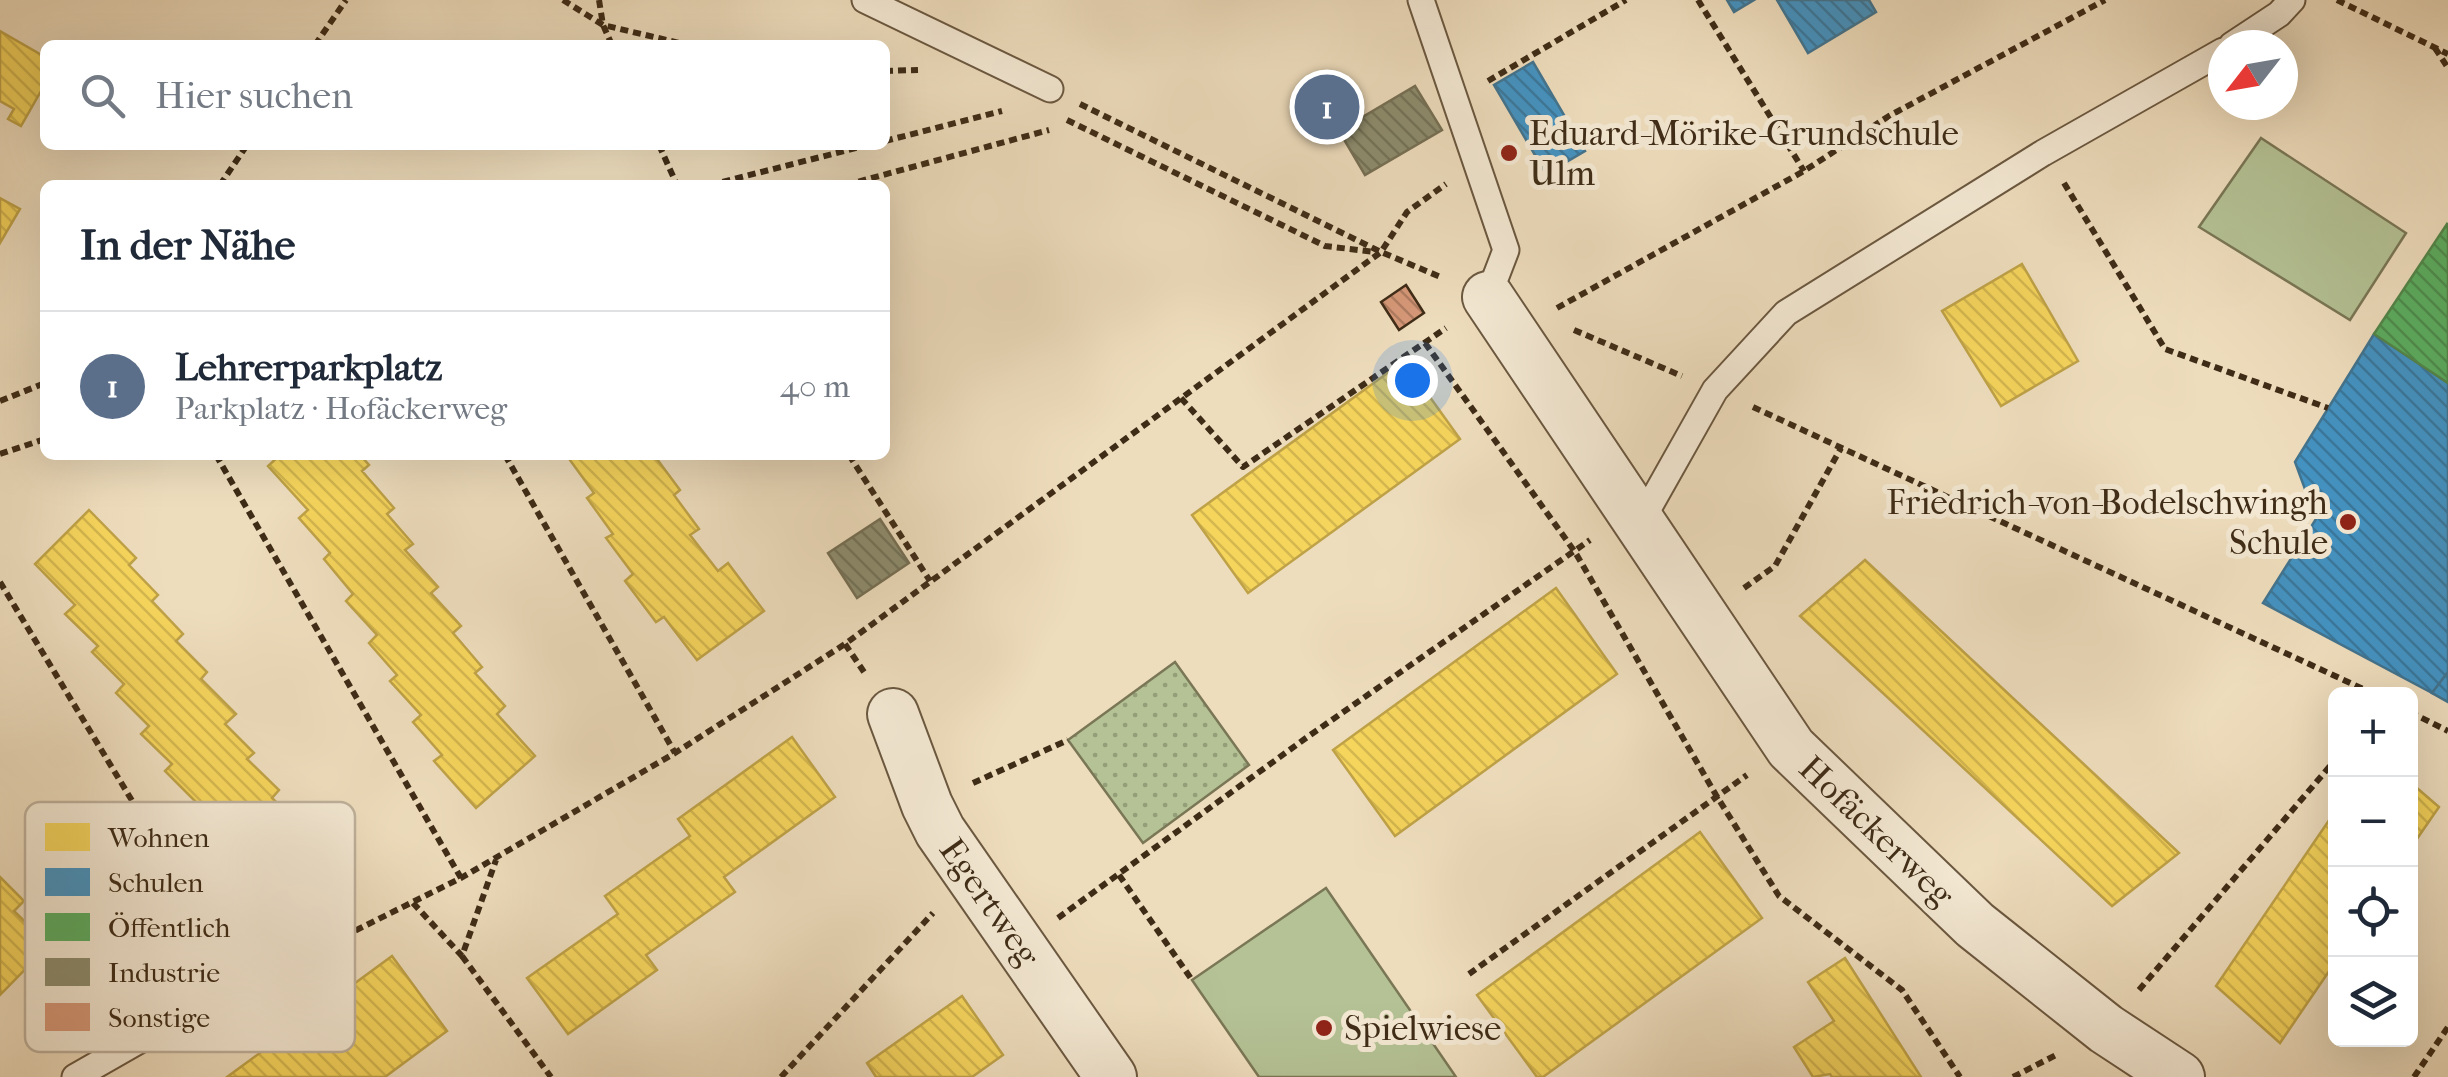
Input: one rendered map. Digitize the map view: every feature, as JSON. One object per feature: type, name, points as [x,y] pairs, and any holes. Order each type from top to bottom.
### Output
[{"type":"street","name":"Hofäckerweg","points":[[1488,297],[1790,748],[1974,924],[2106,1029],[2179,1077]]},
{"type":"street","name":"Egertweg","points":[[893,714],[926,805],[1111,1077]]},
{"type":"lane","points":[[865,0],[1050,89]]},
{"type":"lane","points":[[1421,0],[1506,250],[1488,297]]},
{"type":"lane","points":[[2255,30],[2292,0]]},
{"type":"lane","points":[[1640,523],[1714,390],[1786,313],[2044,152],[2208,59]]},
{"type":"lane","points":[[76,1077],[119,1052]]},
{"type":"path","points":[[319,40],[346,0]]},
{"type":"path","points":[[563,0],[603,25],[667,40]]},
{"type":"path","points":[[599,0],[610,40]]},
{"type":"path","points":[[1453,101],[1626,0]]},
{"type":"path","points":[[1698,0],[1804,171]]},
{"type":"path","points":[[1542,316],[1804,171],[1889,116],[2105,0]]},
{"type":"path","points":[[2336,0],[2448,54]]},
{"type":"path","points":[[2435,48],[2448,68]]},
{"type":"path","points":[[890,140],[1031,104],[1050,89],[1381,252],[1714,390],[2359,687]]},
{"type":"path","points":[[864,180],[1074,123],[1325,246],[1381,252]]},
{"type":"path","points":[[223,180],[244,150]]},
{"type":"path","points":[[660,150],[675,180]]},
{"type":"path","points":[[730,180],[848,150]]},
{"type":"path","points":[[2044,152],[2165,349],[2328,408]]},
{"type":"path","points":[[355,931],[461,878],[675,753],[845,644],[1381,252],[1407,212],[1477,162]]},
{"type":"path","points":[[1181,398],[1243,466],[1425,343],[1574,552],[1779,896],[1902,990],[1960,1077]]},
{"type":"path","points":[[0,401],[40,386]]},
{"type":"path","points":[[0,454],[40,441]]},
{"type":"path","points":[[1702,616],[1775,566],[1841,448]]},
{"type":"path","points":[[219,460],[461,878]]},
{"type":"path","points":[[508,460],[675,753]]},
{"type":"path","points":[[852,460],[930,582]]},
{"type":"path","points":[[1020,945],[1306,738],[1574,552]]},
{"type":"path","points":[[0,582],[133,802]]},
{"type":"path","points":[[2418,716],[2448,731]]},
{"type":"path","points":[[926,805],[1068,740]]},
{"type":"path","points":[[2013,1077],[2106,1029],[2328,767]]},
{"type":"path","points":[[1469,974],[1716,795]]},
{"type":"path","points":[[462,956],[497,857]]},
{"type":"path","points":[[782,1077],[970,874]]},
{"type":"path","points":[[1118,874],[1192,980]]},
{"type":"path","points":[[413,903],[462,956],[550,1077]]},
{"type":"path","points":[[2414,1077],[2448,1027]]},
{"type":"green space","points":[[2261,138],[2406,233],[2350,320],[2199,227]]},
{"type":"green space","points":[[1175,662],[1249,765],[1143,843],[1068,740]]},
{"type":"green space","name":"Spielwiese","points":[[1326,888],[1456,1077],[1259,1077],[1192,980]]},
{"type":"building: Wohnen","points":[[0,31],[40,54],[40,93],[21,126],[8,119],[14,109],[0,101]]},
{"type":"building: Wohnen","points":[[0,198],[20,209],[0,243]]},
{"type":"building: Wohnen","points":[[2022,264],[2078,361],[2001,406],[1942,311]]},
{"type":"building: Wohnen","points":[[1404,361],[1460,439],[1248,593],[1192,515]]},
{"type":"building: Wohnen","points":[[275,460],[364,460],[369,465],[362,471],[394,508],[387,514],[413,544],[405,550],[438,587],[431,593],[461,626],[453,633],[482,667],[475,673],[505,706],[497,714],[535,756],[476,808],[434,761],[442,755],[413,722],[421,715],[390,681],[397,675],[369,643],[377,635],[346,601],[353,594],[324,559],[330,553],[299,518],[308,510],[268,466]]},
{"type":"building: Wohnen","points":[[570,460],[658,460],[680,490],[674,495],[699,529],[690,535],[718,571],[728,563],[764,611],[697,660],[664,617],[656,622],[625,581],[633,574],[606,538],[613,534],[587,498],[594,493]]},
{"type":"building: Wohnen","points":[[89,510],[136,558],[129,565],[158,595],[152,601],[183,634],[176,641],[207,672],[201,679],[236,714],[225,724],[254,753],[247,759],[279,790],[272,798],[276,802],[196,802],[165,771],[172,764],[141,734],[149,726],[116,693],[124,684],[92,652],[98,646],[65,614],[75,605],[35,564]]},
{"type":"building: Wohnen","points":[[1865,560],[2179,853],[2112,906],[1800,616]]},
{"type":"building: Wohnen","points":[[1556,588],[1617,674],[1395,836],[1333,750]]},
{"type":"building: Wohnen","points":[[792,737],[835,797],[724,877],[735,892],[646,955],[657,970],[568,1034],[527,978],[618,914],[605,896],[690,836],[678,819]]},
{"type":"building: Wohnen","points":[[2418,789],[2439,807],[2418,837]]},
{"type":"building: Wohnen","points":[[2328,822],[2328,973],[2280,1043],[2216,986]]},
{"type":"building: Wohnen","points":[[1700,832],[1762,918],[1543,1077],[1537,1077],[1477,995]]},
{"type":"building: Wohnen","points":[[0,877],[24,901],[14,911],[25,922],[25,969],[0,995]]},
{"type":"building: Wohnen","points":[[392,956],[447,1031],[385,1077],[227,1077],[261,1052],[355,1052],[355,983]]},
{"type":"building: Wohnen","points":[[1845,958],[1921,1077],[1813,1077],[1794,1047],[1834,1021],[1808,982]]},
{"type":"building: Wohnen","points":[[962,996],[1003,1055],[972,1077],[876,1077],[867,1063]]},
{"type":"building: Schulen","points":[[1727,0],[1754,0],[1734,12]]},
{"type":"building: Schulen","points":[[1777,0],[1869,0],[1876,12],[1808,53]]},
{"type":"building: Schulen","points":[[1533,62],[1585,151],[1546,174],[1494,85]]},
{"type":"building: Schulen","name":"Friedrich-von-Bodelschwingh Schule","points":[[2374,334],[2448,383],[2448,672],[2432,693],[2263,603],[2316,519],[2295,462]]},
{"type":"building: Schulen","points":[[2448,672],[2448,702],[2432,693]]},
{"type":"building: Öffentlich","points":[[2448,225],[2448,383],[2374,334]]},
{"type":"building: Industrie","points":[[1415,86],[1442,130],[1365,175],[1339,131]]},
{"type":"building: Industrie","points":[[880,519],[909,563],[857,598],[828,553]]},
{"type":"building: Sonstige","points":[[1406,285],[1424,313],[1399,330],[1381,302]]},
{"type":"place","name":"Lehrerparkplatz","points":[[1327,107]]},
{"type":"place","name":"Eduard-Mörike-Grundschule Ulm","points":[[1509,153]]},
{"type":"place","name":"Friedrich-von-Bodelschwingh Schule","points":[[2348,522]]},
{"type":"place","name":"Spielwiese","points":[[1324,1028]]}]
